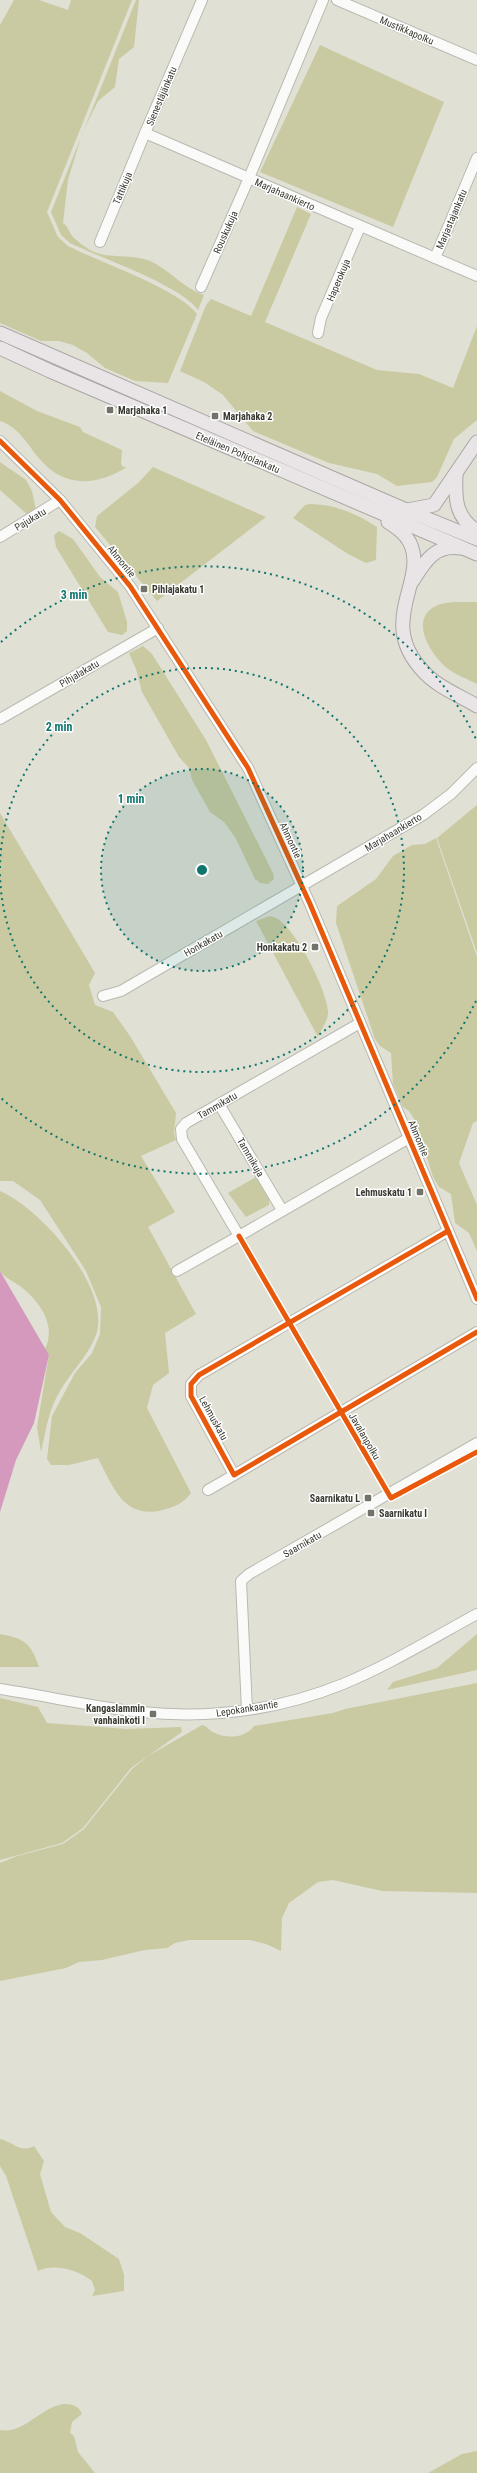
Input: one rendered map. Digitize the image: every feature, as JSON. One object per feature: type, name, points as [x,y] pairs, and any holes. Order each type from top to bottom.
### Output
[{"type":"main road","name":"Eteläinen Pohjolankatu","points":[[0,333],[406,510],[477,539]]},
{"type":"main road","name":"Eteläinen Pohjolankatu","points":[[0,348],[50,371],[471,552]]},
{"type":"main road","points":[[406,510],[434,505],[477,442]]},
{"type":"main road","points":[[456,474],[455,498],[457,509],[463,520],[477,532]]},
{"type":"main road","points":[[359,503],[400,530],[410,543],[413,559],[409,587],[404,602],[402,624],[404,636],[411,656],[431,679],[477,706]]},
{"type":"main road","points":[[409,587],[428,556],[433,553],[451,547],[471,552]]},
{"type":"street","name":"Sienestäjänkatu","points":[[202,0],[145,133],[249,178]]},
{"type":"street","name":"Marjahaankierto","points":[[323,0],[249,178],[477,276]]},
{"type":"street","name":"Mustikkapolku","points":[[337,0],[477,60]]},
{"type":"street","name":"Tattikuja","points":[[100,242],[145,133]]},
{"type":"street","name":"Marjastajankatu","points":[[435,258],[477,158]]},
{"type":"street","name":"Rouskukuja","points":[[201,287],[249,178]]},
{"type":"street","name":"Haperokuja","points":[[318,333],[321,318],[360,227]]},
{"type":"street","name":"Ahmontie","points":[[0,441],[60,500],[130,586],[248,768],[302,886],[477,1299]]},
{"type":"street","name":"Pajukatu","points":[[0,537],[60,500]]},
{"type":"street","name":"Pihjalakatu","points":[[0,719],[158,628]]},
{"type":"street","name":"Marjahaankierto","points":[[302,886],[423,814],[451,794],[477,768]]},
{"type":"street","name":"Honkakatu","points":[[103,996],[121,991],[302,886]]},
{"type":"street","name":"Tammikatu","points":[[239,1236],[181,1134],[182,1126],[360,1023]]},
{"type":"street","name":"Tammikuja","points":[[219,1104],[282,1210]]},
{"type":"street","points":[[178,1271],[409,1138]]},
{"type":"street","name":"Lehmuskatu","points":[[234,1475],[192,1396],[191,1384],[195,1379],[448,1231]]},
{"type":"street","points":[[208,1490],[477,1332]]},
{"type":"street","name":"Saarnikatu","points":[[247,1710],[240,1581],[248,1574],[477,1443]]},
{"type":"street","name":"Lepokankaantie","points":[[0,1689],[142,1712],[191,1714],[247,1710],[295,1700],[342,1685],[383,1665],[477,1614]]},
{"type":"green space","points":[[14,0],[39,0],[68,10],[71,0],[132,0],[47,212],[58,237],[68,246],[174,295],[188,305],[197,314],[168,383],[135,381],[105,368],[87,353],[73,345],[59,341],[41,341],[0,323],[0,25]]},
{"type":"green space","points":[[136,0],[139,0],[134,47],[119,59],[115,87],[98,101],[84,131]]},
{"type":"green space","points":[[320,45],[444,102],[393,227],[260,172]]},
{"type":"green space","points":[[81,137],[68,180],[63,223],[73,237],[90,250],[105,255],[143,259],[150,261],[164,269],[183,284],[204,295],[198,310],[189,301],[175,291],[139,273],[70,243],[61,235],[51,212]]},
{"type":"green space","points":[[297,207],[311,214],[265,322],[377,370],[419,374],[453,388],[477,326],[477,420],[454,439],[437,477],[432,482],[397,486],[377,474],[329,463],[253,431],[223,395],[204,382],[180,371],[206,305],[211,299],[251,316]]},
{"type":"green space","points":[[0,391],[37,411],[80,427],[83,432],[122,450],[121,464],[123,467],[127,467],[115,474],[91,481],[68,479],[57,474],[37,456],[17,431],[6,423],[0,421]]},
{"type":"green space","points":[[0,462],[26,480],[32,491],[36,510],[28,515],[0,490]]},
{"type":"green space","points":[[153,467],[266,517],[157,601],[95,527],[97,516],[138,483]]},
{"type":"green space","points":[[319,504],[345,511],[377,527],[376,560],[366,563],[348,554],[293,518],[305,505]]},
{"type":"green space","points":[[59,531],[73,539],[100,577],[118,592],[127,622],[127,631],[122,635],[108,632],[56,547],[54,535]]},
{"type":"green space","points":[[454,602],[477,602],[477,684],[450,670],[438,659],[431,649],[423,628],[424,618],[429,610],[439,605]]},
{"type":"green space","points":[[143,646],[152,654],[206,740],[273,873],[274,879],[268,884],[260,883],[255,879],[235,837],[224,822],[210,812],[192,780],[189,768],[179,757],[142,692],[136,669],[129,653]]},
{"type":"green space","points":[[477,805],[477,953],[437,838]]},
{"type":"green space","points":[[0,813],[95,973],[89,985],[95,1005],[113,1012],[130,1036],[176,1113],[174,1133],[176,1140],[141,1156],[175,1212],[148,1227],[196,1314],[165,1333],[169,1373],[153,1385],[147,1408],[191,1493],[178,1504],[163,1510],[150,1512],[138,1510],[129,1506],[115,1490],[98,1458],[69,1465],[51,1465],[47,1459],[52,1416],[75,1373],[92,1353],[100,1334],[101,1307],[86,1271],[40,1200],[13,1181],[0,1181]]},
{"type":"green space","points":[[436,838],[477,957],[477,1121],[473,1123],[459,1163],[477,1205],[477,1251],[469,1233],[455,1223],[451,1194],[439,1187],[433,1177],[416,1122],[409,1111],[403,1107],[393,1084],[391,1053],[380,1046],[375,1039],[336,923],[337,906],[376,879],[393,856],[412,845],[425,844]]},
{"type":"green space","points":[[270,916],[279,920],[298,941],[322,988],[328,1014],[318,1037],[256,921]]},
{"type":"green space","points":[[256,1177],[269,1199],[269,1205],[246,1217],[228,1193]]},
{"type":"green space","points":[[0,1191],[16,1200],[34,1214],[69,1252],[83,1273],[93,1295],[98,1316],[96,1335],[93,1343],[64,1384],[53,1406],[41,1452],[37,1427],[49,1355],[45,1349],[49,1331],[44,1314],[34,1299],[0,1271]]},
{"type":"green space","points":[[0,1634],[26,1643],[33,1652],[39,1667],[0,1667]]},
{"type":"green space","points":[[477,1634],[477,1670],[387,1690],[393,1682],[437,1668]]},
{"type":"green space","points":[[477,1683],[477,1893],[382,1891],[333,1880],[318,1882],[289,1903],[282,1918],[281,1951],[266,1944],[250,1940],[189,1940],[175,1943],[167,1948],[145,1950],[102,1960],[79,1962],[66,1968],[0,1981],[0,1863],[17,1856],[63,1844],[84,1829],[132,1769],[148,1756],[202,1725],[220,1735],[231,1737],[246,1733],[254,1726],[333,1713],[345,1709]]},
{"type":"green space","points":[[0,1698],[38,1707],[47,1723],[127,1729],[181,1727],[182,1732],[131,1768],[83,1828],[62,1843],[0,1860]]},
{"type":"green space","points":[[0,2139],[24,2149],[34,2146],[44,2161],[40,2174],[51,2212],[65,2227],[80,2233],[119,2259],[124,2275],[124,2291],[92,2296],[95,2290],[92,2281],[80,2274],[58,2268],[38,2271],[6,2176],[0,2166]]},
{"type":"green space","points":[[69,2404],[81,2411],[82,2414],[72,2422],[70,2433],[74,2436],[78,2452],[95,2473],[0,2473],[0,2430],[9,2430],[25,2425],[54,2406]]},
{"type":"green space","points":[[477,2451],[477,2473],[428,2473],[462,2454]]},
{"type":"shaded area","points":[[0,1271],[49,1355],[34,1423],[16,1460],[0,1512]]},
{"type":"cycle path","points":[[0,441],[60,500],[130,586],[248,768],[310,904],[477,1299]]},
{"type":"cycle path","name":"Javalanpolku","points":[[448,1231],[199,1375],[191,1384],[191,1396],[234,1475],[477,1332]]},
{"type":"cycle path","name":"Javalanpolku","points":[[239,1236],[391,1498],[477,1452]]},
{"type":"place","name":"Marjahaka 1","points":[[110,410]]},
{"type":"place","name":"Marjahaka 2","points":[[215,416]]},
{"type":"place","name":"Pihlajakatu 1","points":[[144,589]]},
{"type":"place","name":"Honkakatu 2","points":[[315,947]]},
{"type":"place","name":"Lehmuskatu 1","points":[[420,1192]]},
{"type":"place","name":"Saarnikatu L","points":[[368,1498]]},
{"type":"place","name":"Saarnikatu I","points":[[371,1513]]},
{"type":"place","name":"Kangaslammin vanhainkoti I","points":[[153,1714]]}]
